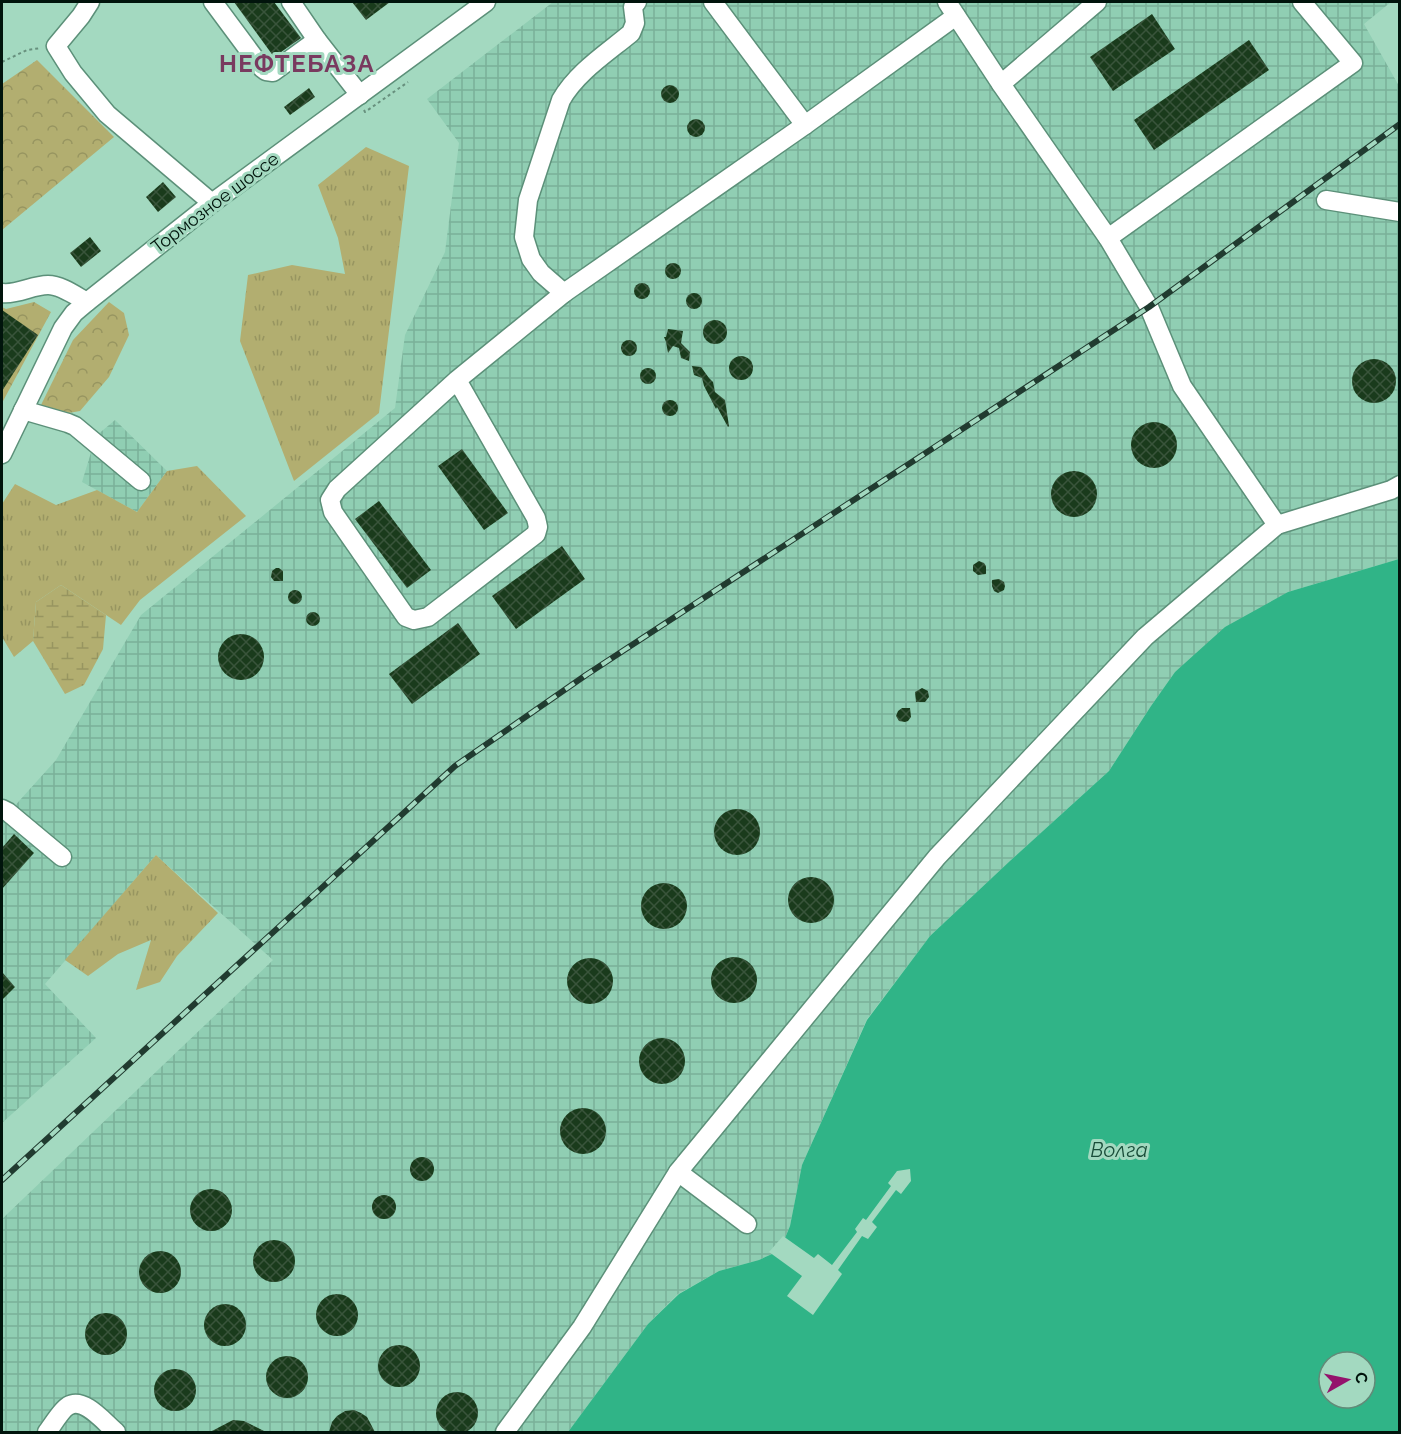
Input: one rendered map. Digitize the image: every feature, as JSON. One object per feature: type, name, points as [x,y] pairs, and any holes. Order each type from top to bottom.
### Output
[{"type":"street","points":[[90,2],[56,46],[73,73],[107,114],[212,203]]},
{"type":"street","points":[[213,2],[266,71],[273,72],[317,40]]},
{"type":"street","points":[[291,2],[360,95]]},
{"type":"street","name":"Тормозное шоссе","points":[[2,454],[63,328],[74,313],[212,203],[486,2]]},
{"type":"street","points":[[564,293],[541,273],[526,248],[524,237],[528,200],[561,100],[568,87],[631,33],[635,23],[633,7],[637,2]]},
{"type":"street","points":[[713,2],[805,124]]},
{"type":"street","points":[[1001,84],[1097,2]]},
{"type":"street","points":[[1108,238],[1353,63],[1302,2]]},
{"type":"street","points":[[456,380],[536,518],[538,527],[536,534],[428,617],[414,620],[406,617],[333,512],[330,500],[337,489],[456,380],[564,293],[805,124],[951,9],[1108,238],[1149,307],[1182,386],[1277,525]]},
{"type":"street","points":[[1326,200],[1400,212]]},
{"type":"street","points":[[2,294],[12,294],[47,285],[56,286],[87,302]]},
{"type":"street","points":[[23,410],[75,426],[141,481]]},
{"type":"street","points":[[505,1432],[582,1327],[678,1172],[937,857],[1145,637],[1277,525],[1391,490],[1400,485]]},
{"type":"street","points":[[2,809],[62,857]]},
{"type":"street","points":[[678,1172],[747,1224]]},
{"type":"street","points":[[47,1432],[67,1406],[78,1403],[86,1406],[116,1432]]},
{"type":"path","points":[[2,62],[27,50],[56,46]]},
{"type":"shaded area","points":[[553,2],[1391,2],[1364,24],[1399,86],[1399,559],[1288,592],[1175,672],[1109,771],[930,936],[867,1019],[802,1165],[790,1226],[785,1238],[772,1254],[719,1271],[678,1294],[648,1324],[568,1432],[2,1432],[2,1219],[273,960],[156,855],[45,984],[96,1038],[2,1123],[2,820],[56,760],[141,615],[395,408],[405,335],[445,252],[459,143],[427,99]]},
{"type":"shaded area","points":[[115,420],[167,471],[137,512],[82,482],[96,436]]},
{"type":"green space","points":[[37,60],[114,137],[2,230],[2,84]]},
{"type":"green space","points":[[366,147],[409,166],[379,413],[294,481],[240,341],[248,275],[292,265],[345,274],[338,238],[318,185]]},
{"type":"green space","points":[[34,302],[51,312],[2,403],[2,307],[6,309]]},
{"type":"green space","points":[[109,302],[124,313],[129,335],[109,377],[80,411],[52,416],[40,407],[73,340]]},
{"type":"green space","points":[[197,466],[246,516],[140,600],[121,625],[61,585],[36,602],[33,641],[14,657],[2,637],[2,504],[15,484],[56,505],[97,490],[137,512],[167,471]]},
{"type":"green space","points":[[61,585],[106,615],[103,649],[84,685],[65,694],[33,641],[36,602]]},
{"type":"green space","points":[[156,855],[218,913],[177,956],[160,982],[136,990],[151,940],[118,954],[88,976],[65,960]]},
{"type":"water","name":"Волга","points":[[1399,559],[1399,1432],[568,1432],[648,1324],[679,1294],[719,1271],[772,1254],[785,1238],[790,1226],[802,1165],[867,1020],[930,936],[1109,771],[1175,672],[1225,627],[1288,592]]},
{"type":"pier","points":[[910,1169],[911,1181],[901,1194],[896,1190],[872,1222],[877,1227],[868,1239],[862,1236],[838,1270],[842,1274],[813,1315],[787,1296],[802,1276],[769,1252],[783,1236],[814,1258],[818,1254],[832,1265],[857,1232],[855,1229],[863,1218],[866,1220],[891,1186],[888,1183],[897,1171]]},
{"type":"building","points":[[234,2],[274,2],[301,38],[274,57]]},
{"type":"building","points":[[352,2],[390,2],[366,20]]},
{"type":"building","points":[[1152,14],[1175,49],[1113,91],[1090,57]]},
{"type":"building","points":[[1249,40],[1269,70],[1154,150],[1134,120]]},
{"type":"building","points":[[670,85],[676,88],[679,94],[676,100],[670,103],[664,100],[661,94],[664,88]]},
{"type":"building","points":[[309,88],[315,97],[290,115],[284,107]]},
{"type":"building","points":[[696,119],[702,122],[705,128],[702,134],[696,137],[690,134],[687,128],[690,122]]},
{"type":"building","points":[[163,182],[176,197],[158,212],[146,197]]},
{"type":"building","points":[[90,237],[101,251],[81,267],[70,253]]},
{"type":"building","points":[[673,263],[679,265],[681,271],[679,277],[673,279],[667,277],[665,271],[667,265]]},
{"type":"building","points":[[642,283],[648,285],[650,291],[648,297],[642,299],[636,297],[634,291],[636,285]]},
{"type":"building","points":[[694,293],[700,295],[702,301],[700,307],[694,309],[688,307],[686,301],[688,295]]},
{"type":"building","points":[[2,310],[38,335],[2,391]]},
{"type":"building","points":[[715,320],[723,324],[727,332],[723,340],[715,344],[707,340],[703,332],[707,324]]},
{"type":"building","points":[[668,329],[683,331],[681,343],[690,352],[689,361],[681,358],[679,348],[673,346],[668,353],[664,337]]},
{"type":"building","points":[[626,340],[632,340],[637,348],[635,354],[626,356],[621,351],[621,345]]},
{"type":"building","points":[[741,356],[749,360],[753,368],[749,376],[741,380],[733,376],[729,368],[733,360]]},
{"type":"building","points":[[1374,359],[1390,365],[1396,381],[1390,397],[1374,403],[1358,397],[1352,381],[1358,365]]},
{"type":"building","points":[[692,366],[701,367],[713,382],[715,392],[725,400],[728,427],[717,407],[716,409],[702,378],[694,375]]},
{"type":"building","points":[[648,368],[654,370],[656,376],[654,382],[648,384],[642,382],[640,376],[642,370]]},
{"type":"building","points":[[670,400],[676,402],[678,408],[676,414],[670,416],[664,414],[662,408],[664,402]]},
{"type":"building","points":[[1154,422],[1170,429],[1177,445],[1170,461],[1154,468],[1138,461],[1131,445],[1138,429]]},
{"type":"building","points":[[462,449],[508,513],[484,530],[438,466]]},
{"type":"building","points":[[1074,471],[1090,478],[1097,494],[1090,510],[1074,517],[1058,510],[1051,494],[1058,478]]},
{"type":"building","points":[[379,501],[431,570],[407,588],[355,519]]},
{"type":"building","points":[[562,546],[585,579],[516,629],[492,596]]},
{"type":"building","points":[[979,561],[986,566],[986,574],[978,575],[973,571],[973,565]]},
{"type":"building","points":[[276,568],[283,571],[283,581],[274,581],[271,577],[272,571]]},
{"type":"building","points":[[999,579],[1004,582],[1005,586],[1004,590],[998,593],[994,591],[992,580]]},
{"type":"building","points":[[295,590],[300,592],[302,597],[300,602],[295,604],[290,602],[288,597],[290,592]]},
{"type":"building","points":[[313,612],[318,614],[320,619],[318,624],[313,626],[308,624],[306,619],[308,614]]},
{"type":"building","points":[[458,623],[480,654],[412,704],[389,674]]},
{"type":"building","points":[[241,634],[250,635],[257,641],[263,648],[263,666],[257,673],[250,679],[241,680],[232,679],[225,673],[219,666],[218,657],[219,648],[225,641],[232,635]]},
{"type":"building","points":[[922,688],[928,691],[929,697],[925,702],[916,702],[915,692]]},
{"type":"building","points":[[902,708],[910,708],[911,717],[905,722],[899,721],[896,716]]},
{"type":"building","points":[[737,809],[746,810],[753,816],[759,823],[759,841],[753,848],[746,854],[737,855],[728,854],[721,848],[715,841],[714,832],[715,823],[721,816],[728,810]]},
{"type":"building","points":[[14,834],[34,853],[2,889],[2,848]]},
{"type":"building","points":[[811,877],[820,878],[827,884],[833,891],[833,909],[827,916],[820,922],[811,923],[802,922],[795,916],[789,909],[788,900],[789,891],[795,884],[802,878]]},
{"type":"building","points":[[664,883],[673,884],[680,890],[686,897],[686,915],[680,922],[673,928],[664,929],[655,928],[648,922],[642,915],[641,906],[642,897],[648,890],[655,884]]},
{"type":"building","points":[[734,957],[743,958],[750,964],[756,971],[756,989],[750,996],[743,1002],[734,1003],[725,1002],[718,996],[712,989],[711,980],[712,971],[718,964],[725,958]]},
{"type":"building","points":[[590,958],[599,959],[606,965],[612,972],[612,990],[606,997],[599,1003],[590,1004],[581,1003],[574,997],[568,990],[567,981],[568,972],[574,965],[581,959]]},
{"type":"building","points":[[2,972],[15,987],[2,1000]]},
{"type":"building","points":[[662,1038],[671,1039],[678,1045],[684,1052],[684,1070],[678,1077],[671,1083],[662,1084],[653,1083],[646,1077],[640,1070],[639,1061],[640,1052],[646,1045],[653,1039]]},
{"type":"building","points":[[583,1108],[592,1109],[599,1115],[605,1122],[605,1140],[599,1147],[592,1153],[583,1154],[574,1153],[567,1147],[561,1140],[560,1131],[561,1122],[567,1115],[574,1109]]},
{"type":"building","points":[[422,1157],[431,1160],[434,1169],[431,1178],[422,1181],[413,1178],[410,1169],[413,1160]]},
{"type":"building","points":[[211,1189],[219,1190],[226,1195],[231,1202],[231,1218],[226,1225],[219,1230],[211,1231],[203,1230],[196,1225],[191,1218],[190,1210],[191,1202],[196,1195],[203,1190]]},
{"type":"building","points":[[384,1195],[393,1198],[396,1207],[393,1216],[384,1219],[375,1216],[372,1207],[375,1198]]},
{"type":"building","points":[[274,1240],[282,1241],[289,1246],[294,1253],[294,1269],[289,1276],[282,1281],[274,1282],[266,1281],[259,1276],[254,1269],[253,1261],[254,1253],[259,1246],[266,1241]]},
{"type":"building","points":[[160,1251],[168,1252],[175,1257],[180,1264],[180,1280],[175,1287],[168,1292],[160,1293],[152,1292],[145,1287],[140,1280],[139,1272],[140,1264],[145,1257],[152,1252]]},
{"type":"building","points":[[337,1294],[345,1295],[352,1300],[357,1307],[357,1323],[352,1330],[345,1335],[337,1336],[329,1335],[322,1330],[317,1323],[316,1315],[317,1307],[322,1300],[329,1295]]},
{"type":"building","points":[[225,1304],[233,1305],[240,1310],[245,1317],[245,1333],[240,1340],[233,1345],[225,1346],[217,1345],[210,1340],[205,1333],[204,1325],[205,1317],[210,1310],[217,1305]]},
{"type":"building","points":[[106,1313],[114,1314],[121,1319],[126,1326],[126,1342],[121,1349],[114,1354],[106,1355],[98,1354],[91,1349],[86,1342],[85,1334],[86,1326],[91,1319],[98,1314]]},
{"type":"building","points":[[399,1345],[407,1346],[414,1351],[419,1358],[419,1374],[414,1381],[407,1386],[399,1387],[391,1386],[384,1381],[379,1374],[378,1366],[379,1358],[384,1351],[391,1346]]},
{"type":"building","points":[[287,1356],[295,1357],[302,1362],[307,1369],[307,1385],[302,1392],[295,1397],[287,1398],[279,1397],[272,1392],[267,1385],[266,1377],[267,1369],[272,1362],[279,1357]]},
{"type":"building","points":[[175,1369],[183,1370],[190,1375],[195,1382],[195,1398],[190,1405],[183,1410],[175,1411],[167,1410],[160,1405],[155,1398],[154,1390],[155,1382],[160,1375],[167,1370]]},
{"type":"building","points":[[457,1392],[465,1393],[472,1398],[477,1405],[477,1421],[472,1428],[465,1433],[457,1434],[449,1433],[442,1428],[437,1421],[436,1413],[437,1405],[442,1398],[449,1393]]},
{"type":"building","points":[[354,1410],[367,1417],[375,1432],[329,1432],[337,1416],[345,1411]]},
{"type":"building","points":[[233,1420],[244,1421],[266,1432],[210,1432]]},
{"type":"railway","points":[[2,1180],[455,766],[586,675],[1149,307],[1400,124]]},
{"type":"district","name":"НЕФТЕБАЗА","points":[[297,64]]}]
